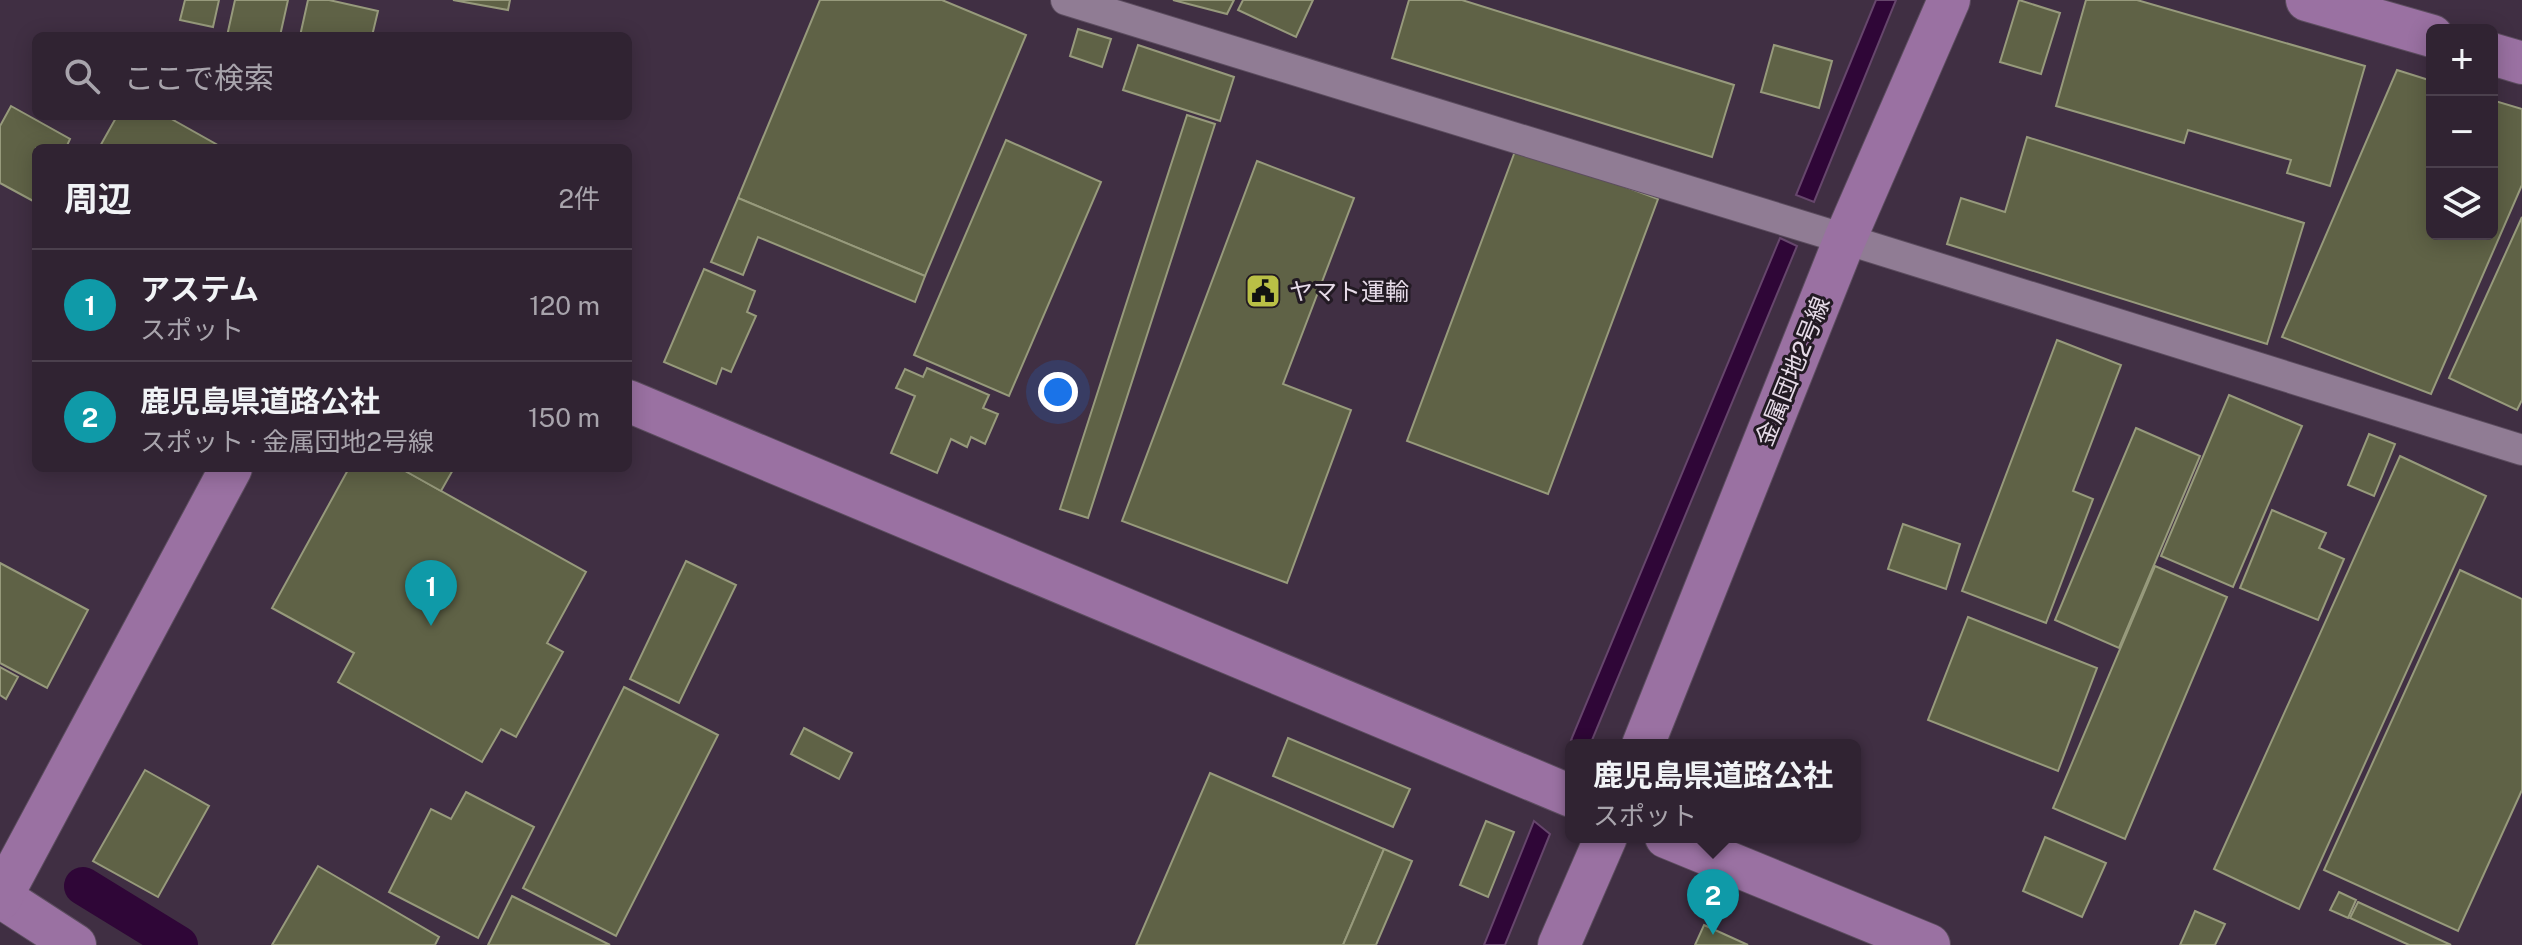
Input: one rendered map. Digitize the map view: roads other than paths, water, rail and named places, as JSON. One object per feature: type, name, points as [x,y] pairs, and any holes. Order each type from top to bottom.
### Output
[{"type":"street","points":[[1066,0],[2522,450]]},
{"type":"street","name":"金属団地2号線","points":[[1645,739],[1845,239],[1949,0]]},
{"type":"street","points":[[2307,0],[2426,34]]},
{"type":"street","points":[[2498,56],[2522,63]]},
{"type":"street","points":[[632,403],[1565,793]]},
{"type":"street","points":[[75,945],[0,898],[229,472]]},
{"type":"street","points":[[1559,945],[1603,843]]},
{"type":"street","points":[[1681,843],[1929,945]]},
{"type":"waterway","points":[[83,886],[179,945]]},
{"type":"place","name":"ヤマト運輸","points":[[1263,291]]},
{"type":"place","name":"アステム","points":[[431,626]]},
{"type":"place","name":"鹿児島県道路公社","points":[[1713,935]]}]
